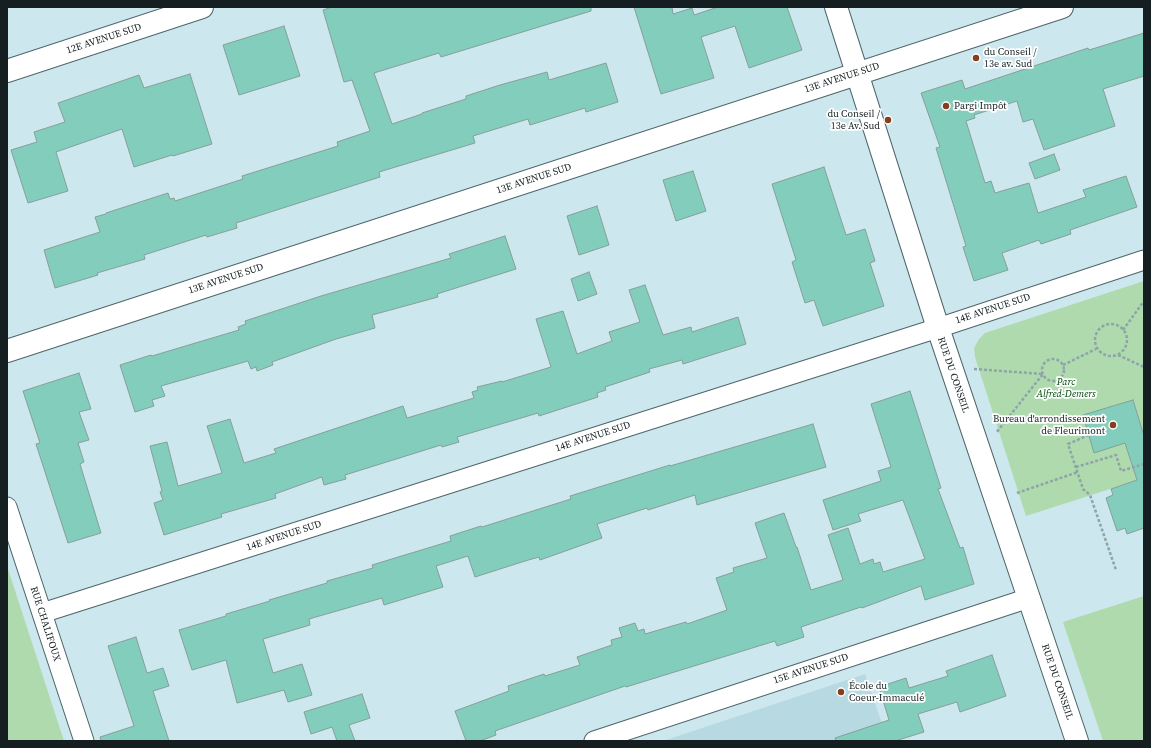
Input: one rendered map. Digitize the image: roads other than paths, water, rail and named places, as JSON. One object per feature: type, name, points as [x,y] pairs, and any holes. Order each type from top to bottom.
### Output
[{"type":"main road","name":"12E AVENUE SUD","points":[[7,71],[202,7]]},
{"type":"main road","name":"RUE DU CONSEIL","points":[[836,7],[938,328],[1077,741]]},
{"type":"main road","name":"13E AVENUE SUD","points":[[7,351],[1062,7]]},
{"type":"street","name":"14E AVENUE SUD","points":[[42,613],[938,328],[1144,260]]},
{"type":"street","name":"RUE CHALIFOUX","points":[[7,507],[84,741]]},
{"type":"street","name":"15E AVENUE SUD","points":[[594,741],[1029,598]]},
{"type":"place","name":"du Conseil / 13e av. Sud","points":[[976,58]]},
{"type":"place","name":"Pargi Impôt","points":[[946,106]]},
{"type":"place","name":"du Conseil / 13e Av. Sud","points":[[888,120]]},
{"type":"place","name":"Bureau d'arrondissement de Fleurimont","points":[[1113,425]]},
{"type":"place","name":"École du Coeur-Immaculé","points":[[841,692]]},
{"type":"park label","name":"Parc Alfred-Demers","points":[[1066,388]]}]
